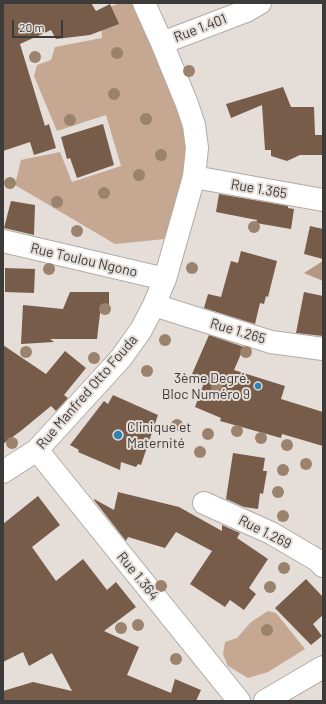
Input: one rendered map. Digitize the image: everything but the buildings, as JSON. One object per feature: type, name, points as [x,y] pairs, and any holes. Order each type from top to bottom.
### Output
[{"type":"street","name":"Rue Manfred Otto Fouda","points":[[3,472],[37,450],[121,358],[141,330],[154,305],[165,278],[194,177],[197,148],[194,125],[187,104],[144,3]]},
{"type":"street","name":"Rue 1.401","points":[[162,43],[246,11],[260,3]]},
{"type":"street","name":"Rue 1.365","points":[[194,177],[323,200]]},
{"type":"street","name":"Rue Toulou Ngono","points":[[3,241],[165,278]]},
{"type":"street","name":"Rue 1.265","points":[[154,305],[271,342],[323,349]]},
{"type":"street","name":"Rue 1.364","points":[[37,450],[239,701]]},
{"type":"street","name":"Rue 1.269","points":[[204,503],[271,533],[317,560],[323,566]]},
{"type":"street","points":[[266,701],[323,667]]},
{"type":"shaded area","points":[[120,3],[134,3],[188,121],[188,164],[165,239],[115,244],[15,185],[21,160],[60,152],[72,182],[121,166],[106,115],[57,131],[34,76],[37,65],[51,60],[55,47],[102,38],[100,11]]},
{"type":"shaded area","points":[[323,261],[323,281],[304,273]]},
{"type":"shaded area","points":[[268,611],[276,613],[305,649],[268,672],[248,678],[228,666],[223,654],[225,642],[237,638],[251,622]]},
{"type":"place","name":"3ème Degré. Bloc Numéro 9","points":[[258,386]]},
{"type":"place","name":"Clinique et Maternité","points":[[118,435]]}]
